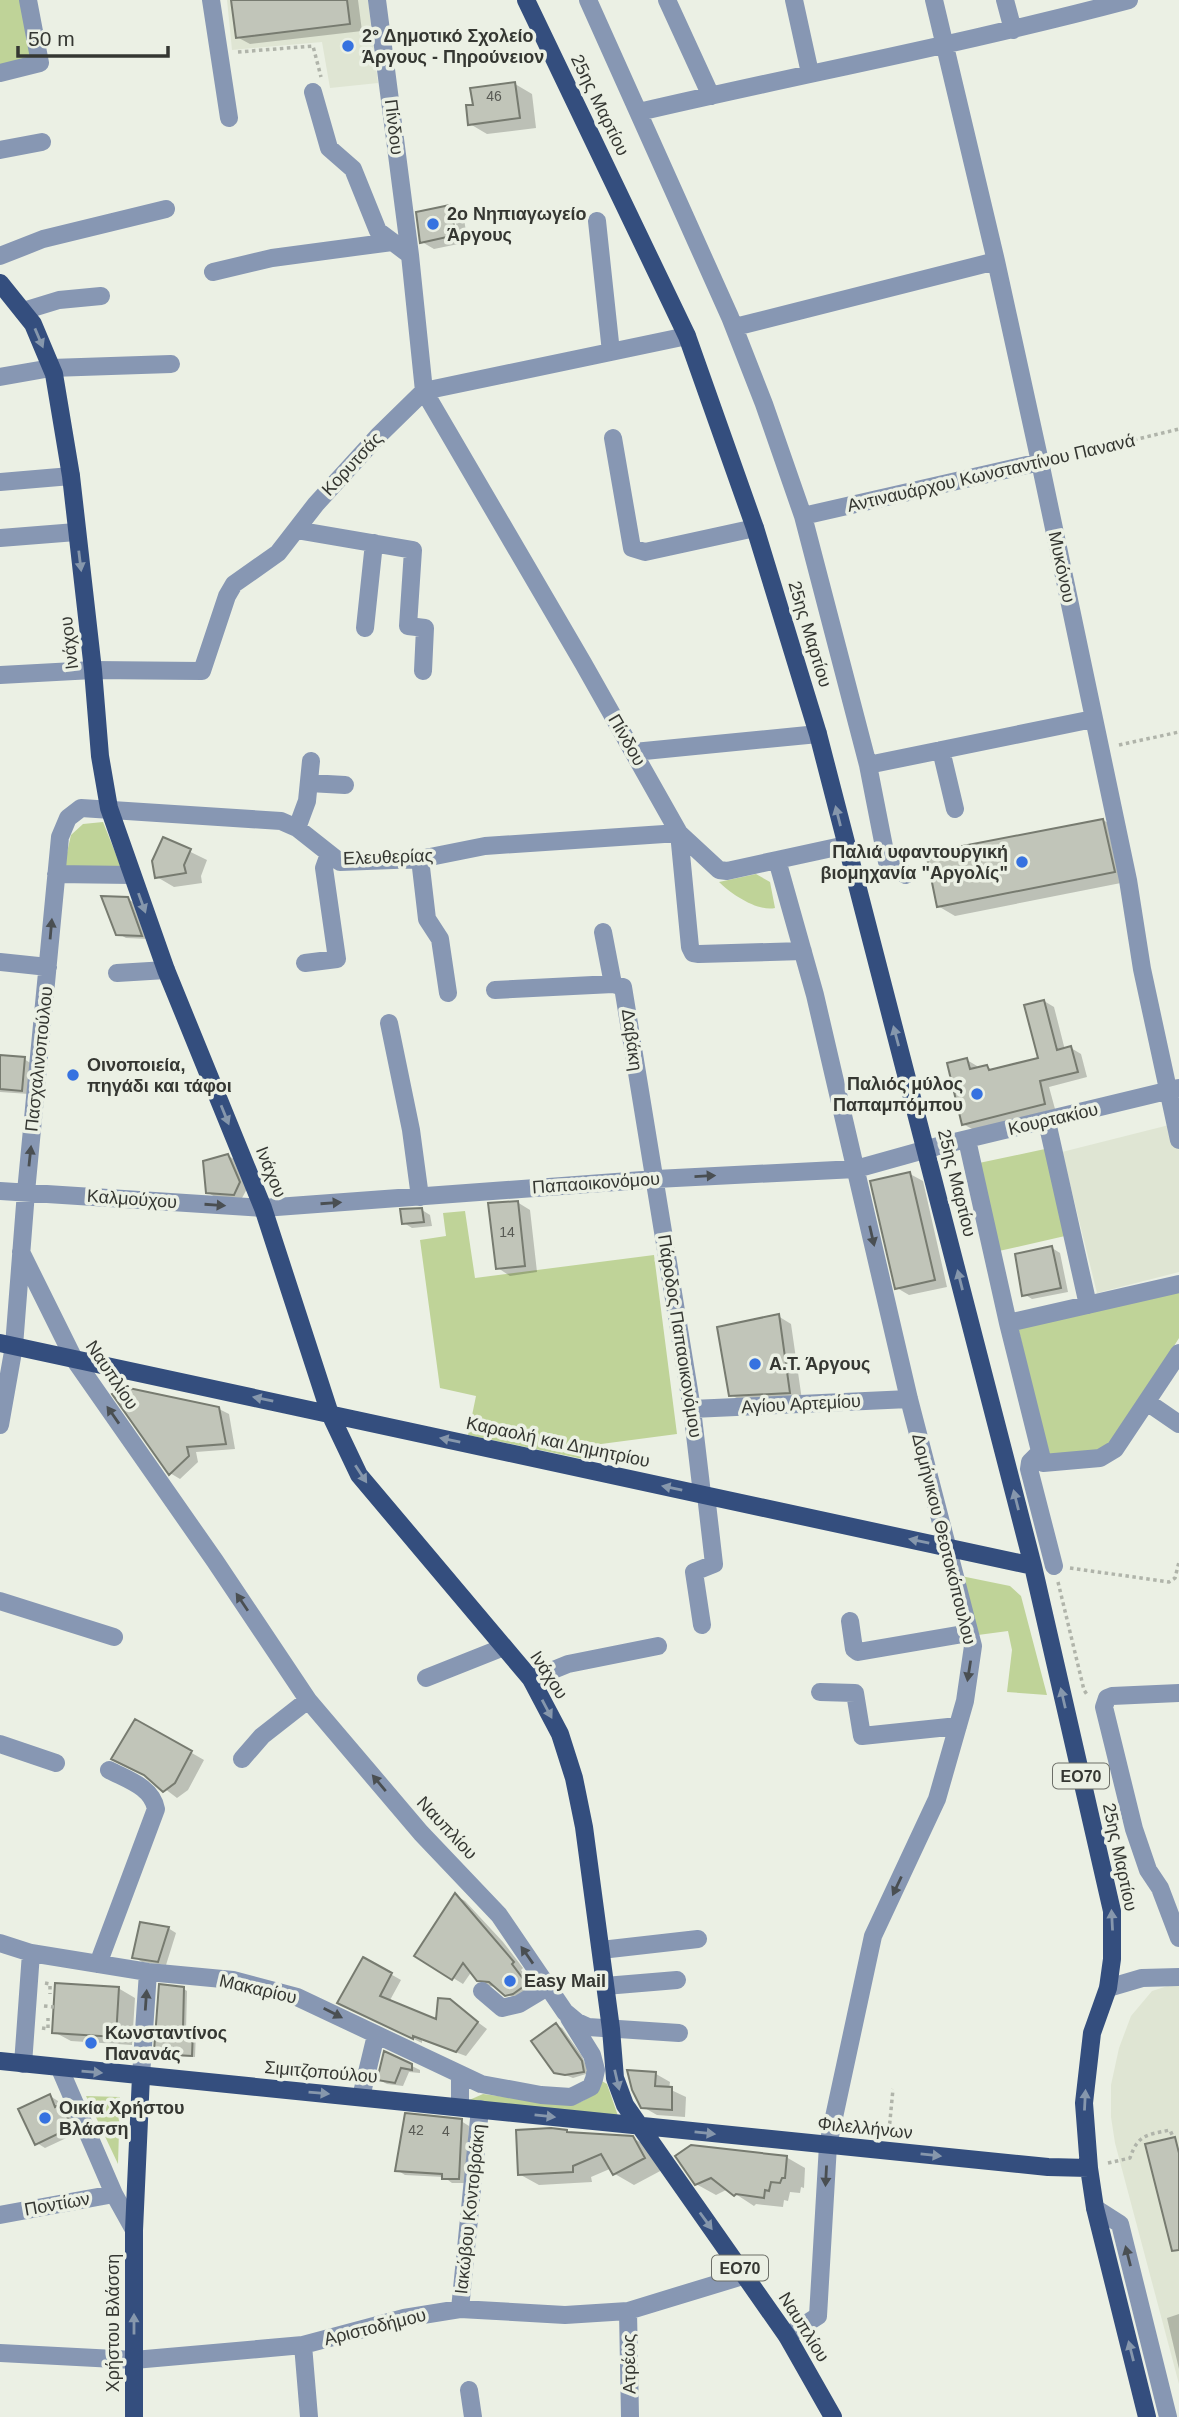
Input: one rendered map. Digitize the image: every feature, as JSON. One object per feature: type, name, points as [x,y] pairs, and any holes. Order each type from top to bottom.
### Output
[{"type":"main road","name":"25ης Μαρτίου","points":[[526,0],[687,336],[755,528],[818,734],[927,1150],[1033,1566],[1112,1912],[1112,1959],[1108,1988],[1092,2033],[1084,2103],[1089,2168],[1096,2208],[1147,2417]]},
{"type":"main road","name":"Ινάχου","points":[[0,283],[33,324],[51,368],[71,476],[100,756],[109,808],[132,875],[166,970],[263,1208],[330,1414],[359,1475],[531,1679],[560,1734],[574,1779],[584,1827],[611,2029]]},
{"type":"main road","name":"Καραολή και Δημητρίου","points":[[7,1345],[1033,1566]]},
{"type":"main road","name":"Ναυπλίου","points":[[611,2029],[615,2078],[625,2105],[637,2126],[746,2275],[787,2336],[833,2417]]},
{"type":"main road","name":"Σιμιτζοπούλου","points":[[0,2061],[637,2126]]},
{"type":"main road","name":"Χρήστου Βλάσση","points":[[134,2417],[134,2230],[141,2076]]},
{"type":"main road","name":"Φιλελλήνων","points":[[637,2126],[1048,2167],[1089,2168]]},
{"type":"street","points":[[0,73],[40,63],[28,0]]},
{"type":"street","points":[[211,0],[229,118]]},
{"type":"street","name":"Πίνδου","points":[[377,0],[410,255],[424,391],[679,833],[719,870],[727,871],[777,860]]},
{"type":"street","points":[[588,0],[735,327],[803,516],[868,765],[887,862],[906,875]]},
{"type":"street","points":[[667,0],[711,96]]},
{"type":"street","points":[[794,0],[810,73]]},
{"type":"street","name":"Μυκόνου","points":[[934,0],[947,45],[1040,462],[1128,880],[1142,969],[1173,1090],[1179,1140]]},
{"type":"street","points":[[1005,0],[1013,30]]},
{"type":"street","points":[[639,112],[1013,30],[1077,6],[1129,0]]},
{"type":"street","points":[[313,92],[329,148],[353,169],[378,231],[410,255]]},
{"type":"street","points":[[0,150],[42,142]]},
{"type":"street","points":[[0,256],[43,239],[166,209]]},
{"type":"street","points":[[597,221],[611,352]]},
{"type":"street","points":[[213,272],[272,258],[392,242]]},
{"type":"street","points":[[735,327],[996,261]]},
{"type":"street","points":[[23,311],[59,300],[101,296]]},
{"type":"street","points":[[424,391],[687,336]]},
{"type":"street","points":[[0,377],[51,368],[171,364]]},
{"type":"street","name":"Κορυτσάς","points":[[93,670],[202,671],[227,596],[234,584],[278,553],[316,504],[378,436],[424,391]]},
{"type":"street","points":[[613,438],[632,548],[645,552],[755,528]]},
{"type":"street","name":"Αντιναυάρχου Κωνσταντίνου Πανανά","points":[[803,516],[1040,462]]},
{"type":"street","points":[[0,482],[71,476]]},
{"type":"street","points":[[296,530],[413,550],[408,626],[425,628],[423,671]]},
{"type":"street","points":[[0,538],[76,532]]},
{"type":"street","points":[[365,628],[374,543]]},
{"type":"street","points":[[0,675],[93,670]]},
{"type":"street","points":[[868,765],[1093,719]]},
{"type":"street","points":[[634,752],[818,734]]},
{"type":"street","points":[[941,750],[955,809]]},
{"type":"street","points":[[297,828],[303,815],[311,761]]},
{"type":"street","points":[[309,783],[345,785]]},
{"type":"street","name":"Πασχαλινοπούλου","points":[[0,1425],[7,1345],[21,1252],[60,837],[68,818],[81,808],[109,808]]},
{"type":"street","name":"Ελευθερίας","points":[[109,808],[281,821],[297,828],[340,862],[421,859],[485,846],[679,833]]},
{"type":"street","points":[[679,833],[690,947],[693,953],[803,951]]},
{"type":"street","points":[[846,845],[777,860],[803,951],[856,1170]]},
{"type":"street","points":[[305,963],[337,959],[324,868],[329,854]]},
{"type":"street","points":[[421,859],[427,919],[440,939],[448,993]]},
{"type":"street","points":[[56,874],[132,875]]},
{"type":"street","points":[[495,989],[613,984],[603,932]]},
{"type":"street","points":[[0,962],[48,967]]},
{"type":"street","points":[[117,973],[166,970]]},
{"type":"street","name":"Δαβάκη","points":[[613,984],[623,987],[626,998],[628,1025],[656,1179]]},
{"type":"street","points":[[389,1023],[421,1197]]},
{"type":"street","name":"Κουρτακίου","points":[[927,1150],[1173,1090]]},
{"type":"street","points":[[1047,1122],[1088,1305]]},
{"type":"street","points":[[967,1140],[1041,1457]]},
{"type":"street","name":"Παπαοικονόμου","points":[[263,1208],[656,1179],[856,1170],[927,1150]]},
{"type":"street","name":"Δομήνικου Θεοτοκόπουλου","points":[[787,2336],[818,2316],[828,2145],[873,1936],[937,1799],[965,1701],[973,1646],[909,1399],[856,1170]]},
{"type":"street","name":"Πάροδος Παπαοικονόμου","points":[[656,1179],[713,1564],[694,1572],[702,1625]]},
{"type":"street","name":"Καλμούχου","points":[[0,1191],[263,1208]]},
{"type":"street","name":"Ναυπλίου","points":[[21,1252],[74,1359],[308,1700],[421,1833],[499,1915],[565,2012]]},
{"type":"street","points":[[1008,1323],[1179,1284]]},
{"type":"street","points":[[1054,1566],[1029,1469],[1030,1462],[1041,1457],[1100,1458],[1115,1449],[1179,1353]]},
{"type":"street","name":"Αγίου Αρτεμίου","points":[[692,1409],[909,1399]]},
{"type":"street","points":[[1147,1402],[1179,1424]]},
{"type":"street","points":[[0,1601],[114,1637]]},
{"type":"street","points":[[850,1621],[854,1649],[858,1652],[969,1633]]},
{"type":"street","points":[[531,1679],[568,1664],[658,1646]]},
{"type":"street","points":[[426,1678],[504,1647]]},
{"type":"street","points":[[820,1692],[855,1693],[862,1736],[958,1726]]},
{"type":"street","points":[[1179,1693],[1134,1693],[1107,1698],[1104,1707],[1134,1829],[1148,1870],[1160,1888],[1179,1938]]},
{"type":"street","points":[[242,1759],[261,1736],[308,1700]]},
{"type":"street","points":[[0,1744],[56,1763]]},
{"type":"street","points":[[98,1964],[156,1809],[150,1792],[109,1770]]},
{"type":"street","points":[[601,1950],[698,1939]]},
{"type":"street","name":"Μακαρίου","points":[[0,1942],[31,1953],[148,1972],[233,1980],[297,1997],[481,2084],[541,2095],[571,2097],[582,2093],[591,2087],[596,2070],[592,2055],[565,2012]]},
{"type":"street","points":[[23,2064],[31,1953]]},
{"type":"street","name":"Χρήστου Βλάσση","points":[[141,2076],[148,1972]]},
{"type":"street","points":[[1108,1988],[1142,1978],[1179,1978]]},
{"type":"street","points":[[605,1986],[677,1980]]},
{"type":"street","points":[[482,1991],[502,2008],[519,2004],[549,1986]]},
{"type":"street","points":[[565,2012],[577,2022],[589,2027],[679,2033]]},
{"type":"street","points":[[361,2097],[376,2035]]},
{"type":"street","name":"Χρήστου Βλάσση","points":[[60,2069],[114,2194],[134,2230]]},
{"type":"street","points":[[460,2075],[460,2107]]},
{"type":"street","name":"Ιακώβου Κοντοβράκη","points":[[460,2309],[480,2109]]},
{"type":"street","name":"Ποντίων","points":[[0,2215],[114,2194]]},
{"type":"street","points":[[1096,2208],[1120,2224],[1168,2417]]},
{"type":"street","name":"Αριστοδήμου","points":[[0,2353],[134,2360],[303,2345],[404,2318],[460,2309],[565,2315],[628,2311],[746,2275]]},
{"type":"street","name":"Ατρέως","points":[[628,2311],[630,2417]]},
{"type":"street","points":[[303,2345],[309,2417]]},
{"type":"street","points":[[469,2390],[473,2417]]},
{"type":"path","points":[[219,54],[313,46],[323,90],[313,92]]},
{"type":"path","name":"Αντιναυάρχου Κωνσταντίνου Πανανά","points":[[1040,462],[1179,429]]},
{"type":"path","points":[[1100,749],[1179,732]]},
{"type":"path","points":[[1107,1698],[1089,1697],[1084,1690],[1054,1566],[1169,1582],[1175,1578],[1179,1562]]},
{"type":"path","points":[[50,1984],[50,1994]]},
{"type":"path","points":[[48,2018],[48,2029]]},
{"type":"path","points":[[886,2151],[893,2090]]},
{"type":"path","points":[[1130,2158],[1134,2144],[1142,2136],[1170,2130],[1173,2137]]},
{"type":"shaded area","name":"2° Δημοτικό Σχολείο Άργους - Πηρούνειον","points":[[227,0],[368,0],[378,83],[330,88],[322,42],[232,50]]},
{"type":"shaded area","points":[[1177,1123],[1179,1272],[1097,1293],[1062,1152]]},
{"type":"shaded area","points":[[1179,1984],[1179,2384],[1115,2143],[1111,2117],[1111,2085],[1119,2048],[1131,2016],[1152,1991]]},
{"type":"green space","points":[[0,0],[24,0],[35,62],[0,68]]},
{"type":"green space","points":[[103,822],[123,872],[63,870],[71,835],[83,824]]},
{"type":"green space","points":[[756,874],[770,882],[775,908],[753,905],[730,892],[719,882]]},
{"type":"green space","points":[[1045,1149],[1065,1236],[999,1251],[979,1163]]},
{"type":"green space","points":[[465,1211],[475,1278],[654,1255],[677,1434],[586,1446],[583,1459],[468,1435],[476,1396],[440,1388],[420,1240],[446,1236],[443,1213]]},
{"type":"green space","points":[[1179,1290],[1179,1338],[1110,1443],[1099,1451],[1048,1457],[1018,1327]]},
{"type":"green space","points":[[961,1576],[1010,1586],[1021,1596],[1047,1695],[1007,1692],[1012,1650],[1008,1631],[978,1635]]},
{"type":"green space","points":[[600,2080],[607,2084],[618,2116],[467,2101],[483,2094],[571,2105],[589,2097]]},
{"type":"green space","points":[[86,2096],[120,2097],[118,2164]]},
{"type":"building","points":[[231,0],[347,0],[350,24],[236,38]]},
{"type":"building","points":[[515,82],[520,118],[468,125],[466,105],[473,105],[470,88]]},
{"type":"building","name":"2ο Νηπιαγωγείο Άργους","points":[[450,205],[456,235],[420,243],[416,212]]},
{"type":"building","name":"Παλιά υφαντουργική βιομηχανία \"Αργολίς\"","points":[[1103,819],[1115,872],[937,907],[926,853]]},
{"type":"building","points":[[163,837],[191,849],[184,865],[186,873],[155,878],[152,861]]},
{"type":"building","points":[[101,896],[128,897],[142,936],[116,935]]},
{"type":"building","points":[[1044,1000],[1057,1050],[1071,1046],[1078,1072],[1040,1081],[1045,1104],[962,1125],[947,1063],[967,1058],[970,1069],[987,1065],[989,1070],[1038,1058],[1024,1005]]},
{"type":"building","points":[[0,1055],[25,1057],[22,1091],[0,1089]]},
{"type":"building","points":[[228,1154],[240,1182],[234,1195],[206,1193],[203,1161]]},
{"type":"building","points":[[910,1172],[935,1280],[895,1289],[870,1181]]},
{"type":"building","points":[[518,1201],[525,1266],[496,1269],[488,1203]]},
{"type":"building","points":[[422,1208],[424,1222],[402,1224],[400,1209]]},
{"type":"building","points":[[1052,1246],[1061,1288],[1022,1296],[1015,1254]]},
{"type":"building","name":"Α.Τ. Άργους","points":[[779,1314],[790,1393],[729,1396],[717,1327]]},
{"type":"building","points":[[124,1387],[219,1407],[226,1444],[187,1447],[189,1456],[169,1475],[112,1394]]},
{"type":"building","points":[[135,1719],[192,1751],[175,1783],[163,1792],[144,1775],[111,1759]]},
{"type":"building","points":[[455,1893],[514,1962],[512,1964],[527,1984],[513,1994],[505,1996],[489,1982],[477,1981],[463,1963],[452,1980],[414,1956]]},
{"type":"building","points":[[140,1922],[169,1927],[158,1962],[132,1958]]},
{"type":"building","points":[[363,1957],[392,1973],[380,1996],[436,2019],[438,1998],[450,1999],[478,2022],[456,2052],[413,2036],[413,2039],[337,2003]]},
{"type":"building","points":[[55,1983],[119,1987],[116,2037],[52,2033]]},
{"type":"building","points":[[159,1984],[184,1987],[183,2029],[193,2029],[192,2056],[157,2054],[154,2051]]},
{"type":"building","points":[[556,2023],[582,2061],[584,2072],[565,2075],[554,2073],[531,2041]]},
{"type":"building","points":[[384,2051],[412,2064],[412,2070],[401,2068],[395,2083],[377,2080]]},
{"type":"building","points":[[627,2070],[656,2072],[655,2086],[672,2087],[672,2110],[641,2108],[632,2090]]},
{"type":"building","name":"Οικία Χρήστου Βλάσση","points":[[50,2094],[55,2107],[61,2104],[72,2127],[35,2145],[18,2109]]},
{"type":"building","points":[[405,2113],[462,2119],[459,2179],[442,2179],[442,2174],[395,2171]]},
{"type":"building","points":[[551,2128],[567,2132],[633,2136],[645,2158],[613,2175],[601,2154],[573,2166],[573,2172],[518,2175],[516,2130]]},
{"type":"building","points":[[1175,2137],[1179,2153],[1179,2250],[1172,2251],[1145,2144]]},
{"type":"building","points":[[691,2145],[787,2156],[785,2178],[782,2178],[780,2183],[771,2182],[769,2191],[765,2190],[764,2198],[736,2194],[734,2196],[711,2178],[695,2185],[675,2156]]},
{"type":"place","name":"2° Δημοτικό Σχολείο Άργους - Πηρούνειον","points":[[348,46]]},
{"type":"place","name":"2ο Νηπιαγωγείο Άργους","points":[[433,224]]},
{"type":"place","name":"Παλιά υφαντουργική βιομηχανία \"Αργολίς\"","points":[[1022,862]]},
{"type":"place","name":"Οινοποιεία, πηγάδι και τάφοι","points":[[73,1075]]},
{"type":"place","name":"Παλιός μύλος Παπαμπόμπου","points":[[977,1094]]},
{"type":"place","name":"Α.Τ. Άργους","points":[[755,1364]]},
{"type":"place","name":"Easy Mail","points":[[510,1981]]},
{"type":"place","name":"Κωνσταντίνος Πανανάς","points":[[91,2043]]},
{"type":"place","name":"Οικία Χρήστου Βλάσση","points":[[45,2118]]}]
